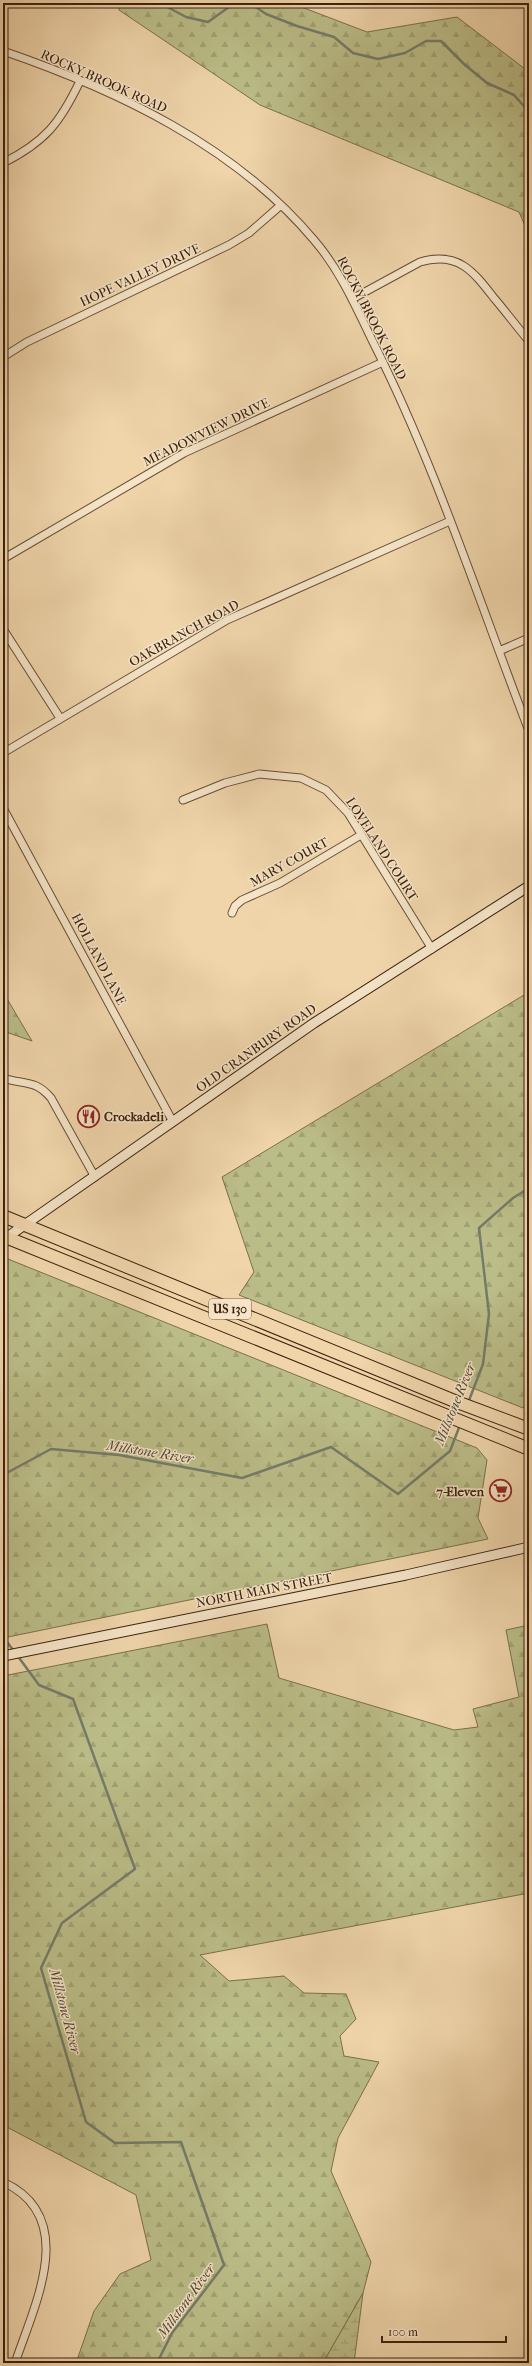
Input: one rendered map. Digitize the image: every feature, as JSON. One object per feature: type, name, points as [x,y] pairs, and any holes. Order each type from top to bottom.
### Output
[{"type":"highway","name":"US 130","points":[[3,1216],[477,1410],[529,1429]]},
{"type":"highway","name":"US 130","points":[[4,1237],[529,1450]]},
{"type":"street","name":"ROCKY BROOK ROAD","points":[[3,51],[124,100],[176,128],[230,163],[281,205],[316,242],[330,260],[352,299],[409,418],[450,521],[529,731]]},
{"type":"street","points":[[3,163],[24,153],[48,134],[68,107],[80,81]]},
{"type":"street","name":"HOPE VALLEY DRIVE","points":[[3,357],[27,342],[229,245],[249,233],[281,205]]},
{"type":"street","points":[[352,299],[420,262],[434,259],[448,259],[459,263],[475,274],[529,341]]},
{"type":"street","name":"MEADOWVIEW DRIVE","points":[[3,559],[184,453],[383,362]]},
{"type":"street","name":"OAKBRANCH ROAD","points":[[3,753],[226,620],[450,521]]},
{"type":"street","points":[[3,629],[60,718]]},
{"type":"street","points":[[499,651],[529,638]]},
{"type":"street","name":"LOVELAND COURT","points":[[183,800],[224,783],[259,774],[301,778],[326,790],[339,802],[432,949]]},
{"type":"street","name":"HOLLAND LANE","points":[[3,808],[173,1122]]},
{"type":"street","name":"MARY COURT","points":[[232,913],[235,906],[242,900],[280,883],[361,835]]},
{"type":"street","name":"OLD CRANBURY ROAD","points":[[4,1237],[26,1225],[314,1023],[529,886]]},
{"type":"street","points":[[3,1078],[28,1082],[44,1090],[51,1098],[95,1177]]},
{"type":"street","name":"NORTH MAIN STREET","points":[[3,1656],[406,1575],[529,1547]]},
{"type":"street","points":[[3,2182],[20,2193],[31,2204],[42,2224],[47,2248],[45,2271],[15,2363]]},
{"type":"green space","points":[[120,3],[291,3],[367,32],[457,17],[529,72],[529,235],[519,212],[260,105],[119,10]]},
{"type":"green space","points":[[3,992],[32,1041],[3,1031]]},
{"type":"green space","points":[[529,992],[529,1401],[523,1408],[239,1295],[254,1272],[222,1177]]},
{"type":"green space","points":[[3,1257],[477,1448],[487,1460],[478,1518],[488,1539],[3,1638]]},
{"type":"green space","points":[[267,1624],[279,1678],[454,1730],[478,1727],[473,1709],[519,1697],[506,1630],[529,1625],[529,1893],[200,1955],[229,1981],[284,1976],[304,1993],[346,1994],[356,2019],[340,2036],[344,2056],[379,2062],[338,2138],[331,2171],[371,2262],[363,2293],[323,2363],[76,2363],[94,2311],[120,2274],[151,2260],[136,2195],[3,2125],[3,1676]]},
{"type":"green space","points":[[363,2293],[354,2363],[323,2363]]},
{"type":"waterway","name":"Millstone River","points":[[160,3],[186,17],[208,22],[229,7],[239,3]]},
{"type":"waterway","name":"Millstone River","points":[[250,3],[266,14],[297,26],[334,37],[353,53],[378,59],[405,53],[426,41],[441,41],[464,64],[487,83],[514,95],[529,112]]},
{"type":"waterway","name":"Millstone River","points":[[468,1403],[483,1364],[489,1314],[479,1228],[513,1198],[529,1188]]},
{"type":"waterway","name":"Millstone River","points":[[3,1475],[51,1449],[119,1455],[242,1478],[331,1447],[398,1494],[450,1451],[460,1425]]},
{"type":"waterway","name":"Millstone River","points":[[3,1637],[14,1651]]},
{"type":"waterway","name":"Millstone River","points":[[17,1655],[39,1685],[73,1699],[135,1869],[62,1923],[41,1968],[86,2122],[115,2143],[181,2142],[224,2265],[172,2333],[157,2363]]},
{"type":"place","name":"Crockadeli","points":[[89,1116]]},
{"type":"place","name":"7-Eleven","points":[[500,1491]]}]
